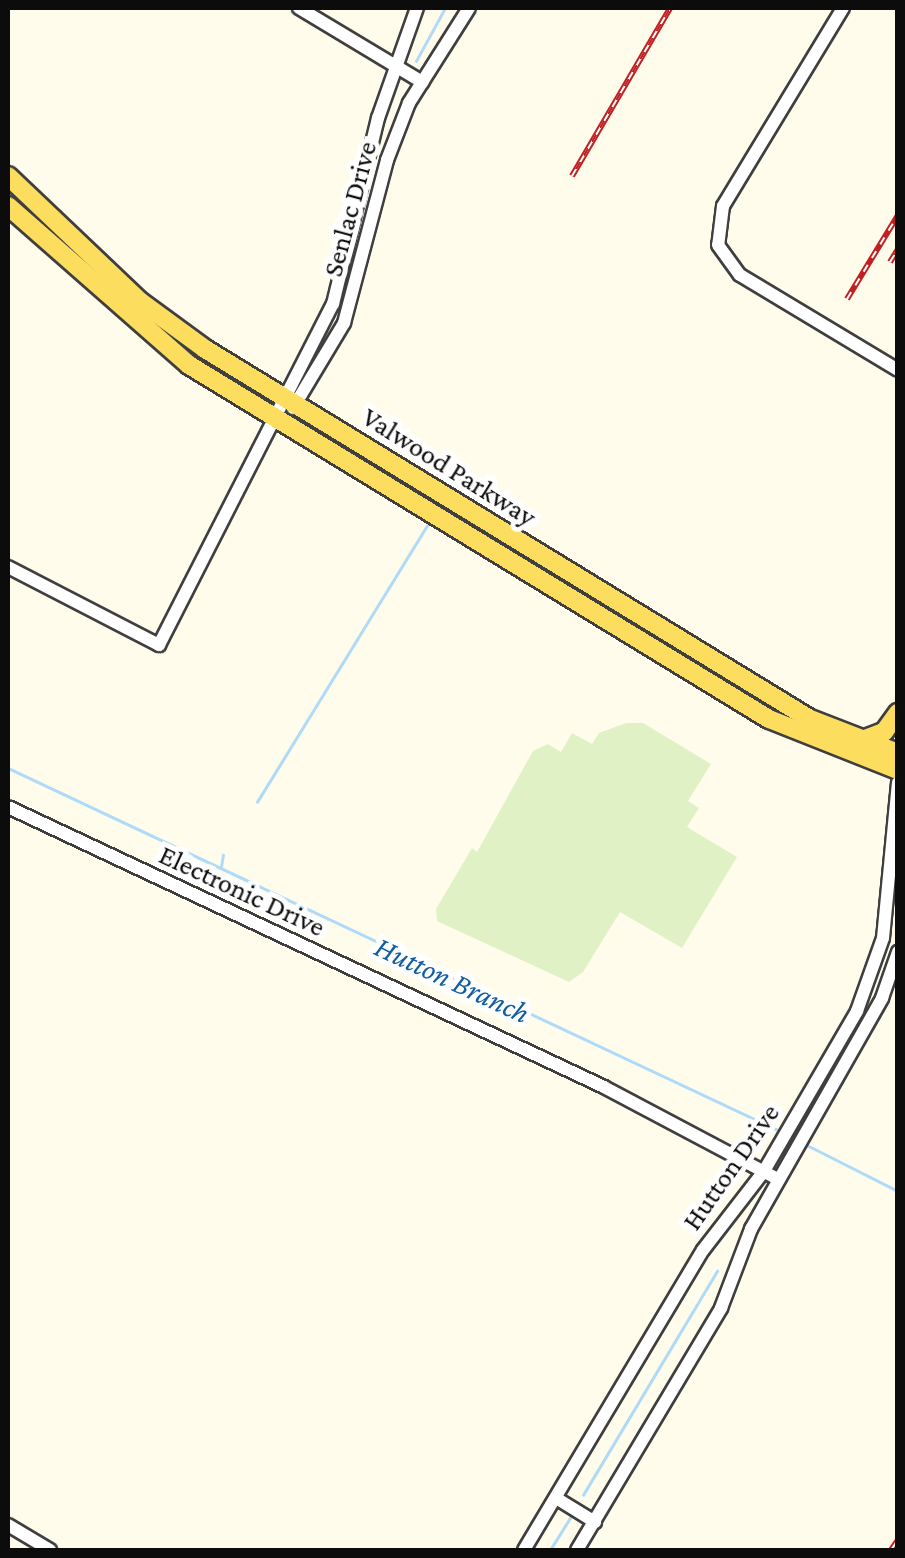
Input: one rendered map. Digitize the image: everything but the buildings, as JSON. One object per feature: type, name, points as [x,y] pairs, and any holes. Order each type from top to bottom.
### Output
[{"type":"main road","name":"Valwood Parkway","points":[[8,176],[168,324],[810,719],[898,753]]},
{"type":"main road","points":[[23,220],[37,205]]},
{"type":"main road","name":"Valwood Parkway","points":[[8,206],[156,340],[277,419],[799,735],[898,770]]},
{"type":"main road","points":[[156,340],[168,324]]},
{"type":"main road","points":[[446,522],[457,505]]},
{"type":"main road","points":[[660,652],[670,634]]},
{"type":"main road","points":[[860,741],[884,732],[898,713]]},
{"type":"street","points":[[299,8],[422,82]]},
{"type":"street","name":"Senlac Drive","points":[[289,401],[348,257],[394,64],[417,8]]},
{"type":"street","name":"Senlac Drive","points":[[8,568],[160,644],[277,419],[344,323],[364,260],[387,160],[422,82],[468,8]]},
{"type":"street","points":[[842,8],[724,206],[718,244],[740,275],[898,370]]},
{"type":"street","points":[[348,257],[364,260]]},
{"type":"street","name":"Hutton Drive","points":[[577,1550],[721,1308],[778,1178],[779,1161],[866,992],[883,938],[898,784]]},
{"type":"street","name":"Electronic Drive","points":[[8,807],[604,1088],[778,1178]]},
{"type":"street","name":"Hutton Drive","points":[[807,1112],[882,998],[898,952]]},
{"type":"street","points":[[866,992],[898,1004]]},
{"type":"street","name":"Hutton Drive","points":[[524,1550],[703,1250],[764,1171],[779,1161]]},
{"type":"street","points":[[556,1498],[595,1522]]},
{"type":"street","points":[[8,1524],[50,1550]]},
{"type":"green space","points":[[626,723],[643,723],[711,764],[688,801],[699,808],[687,827],[737,857],[682,948],[620,912],[583,972],[569,982],[437,921],[436,909],[472,848],[477,852],[533,751],[548,744],[561,752],[572,733],[592,744],[599,733]]},
{"type":"waterway","points":[[416,61],[445,8]]},
{"type":"waterway","points":[[257,802],[428,524]]},
{"type":"waterway","name":"Hutton Branch","points":[[8,768],[780,1131]]},
{"type":"waterway","points":[[221,867],[223,855]]},
{"type":"waterway","points":[[783,1155],[794,1138]]},
{"type":"waterway","name":"Hutton Branch","points":[[805,1144],[898,1191]]},
{"type":"waterway","points":[[583,1495],[717,1271]]},
{"type":"waterway","points":[[550,1550],[570,1518]]},
{"type":"railway","points":[[572,176],[670,8]]},
{"type":"railway","points":[[847,299],[898,215]]},
{"type":"railway","points":[[890,262],[898,249]]},
{"type":"railway","points":[[891,1550],[898,1540]]}]
